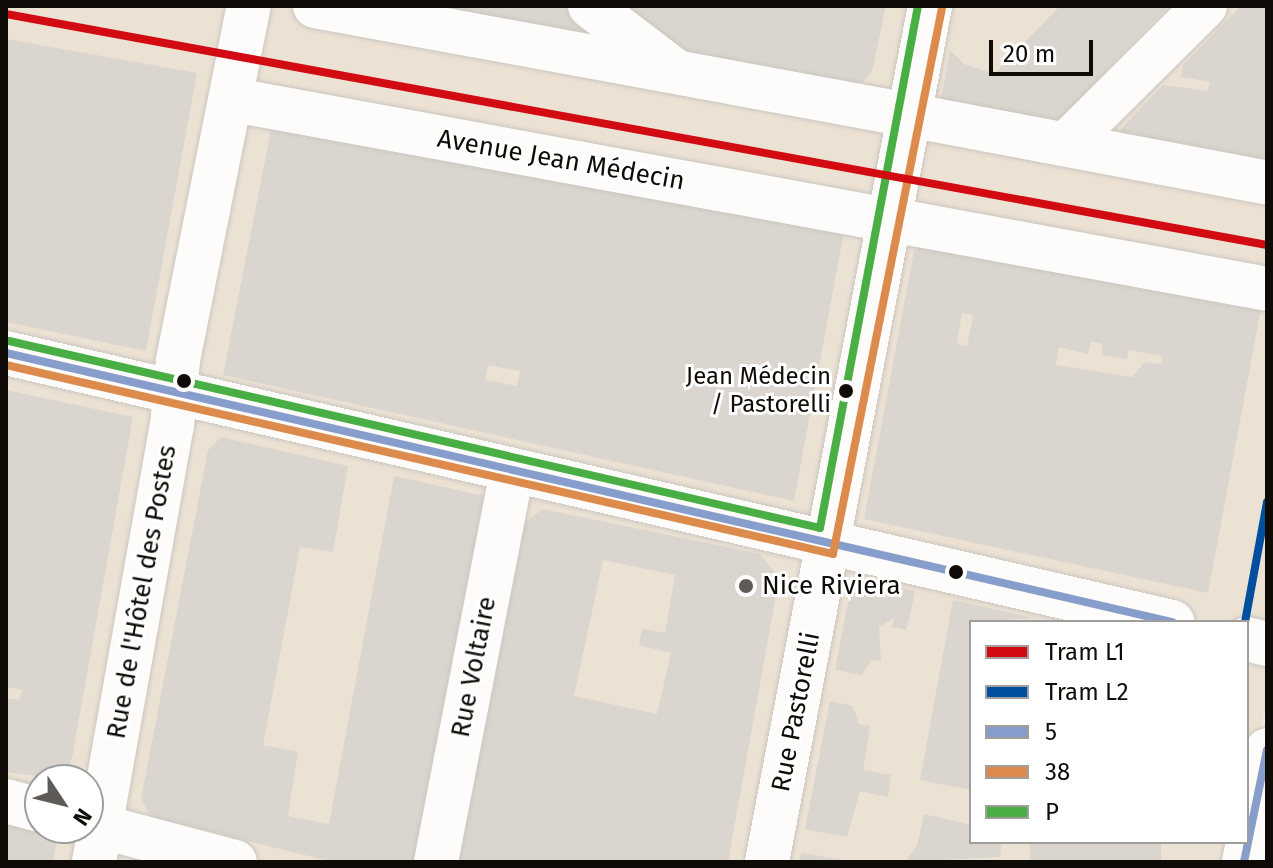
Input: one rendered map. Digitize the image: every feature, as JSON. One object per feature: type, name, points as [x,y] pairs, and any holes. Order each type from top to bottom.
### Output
[{"type":"street","points":[[315,6],[907,123],[1066,144],[1267,183]]},
{"type":"street","points":[[590,6],[684,77]]},
{"type":"street","name":"Rue Pastorelli","points":[[767,862],[930,6]]},
{"type":"street","points":[[1066,144],[1205,6]]},
{"type":"street","name":"Rue de l'Hôtel des Postes","points":[[104,782],[246,23]]},
{"type":"street","name":"Avenue Jean Médecin","points":[[245,102],[1267,289]]},
{"type":"street","points":[[6,353],[1163,620]]},
{"type":"street","name":"Rue Voltaire","points":[[436,862],[512,472]]},
{"type":"street","points":[[1249,838],[1267,750]]},
{"type":"street","points":[[104,839],[235,862]]},
{"type":"shaded area","points":[[6,6],[1267,6],[1267,702],[1249,779],[1249,620],[969,620],[969,844],[1234,844],[1230,862],[6,862]]},
{"type":"building","points":[[382,6],[575,6],[639,51]]},
{"type":"building","points":[[613,6],[886,6],[872,72],[857,88],[698,68]]},
{"type":"building","points":[[1060,6],[1169,6],[1055,124],[941,100],[950,50],[964,64],[994,74]]},
{"type":"building","points":[[1241,6],[1267,6],[1267,168],[1120,141],[1121,129],[1163,85],[1208,91],[1210,82],[1181,77],[1183,65]]},
{"type":"building","points":[[6,39],[197,73],[146,351],[6,322]]},
{"type":"building","points":[[272,125],[845,226],[794,501],[223,375]],"holes":[[[488,365],[520,371],[517,386],[485,380]]]},
{"type":"building","points":[[928,242],[1262,303],[1208,593],[864,519],[914,251]],"holes":[[[962,313],[973,315],[967,346],[957,344]],[[1091,342],[1103,344],[1101,355],[1127,359],[1129,350],[1162,356],[1162,364],[1145,362],[1132,377],[1056,365],[1059,347],[1088,354]]]},
{"type":"building","points":[[6,390],[133,417],[71,764],[24,764],[24,774],[6,772],[6,698],[19,700],[22,690],[6,687]]},
{"type":"building","points":[[221,437],[348,466],[333,552],[300,547],[263,745],[298,752],[288,816],[329,824],[394,476],[484,496],[413,862],[333,862],[151,817],[141,799],[208,450]]},
{"type":"building","points":[[543,509],[760,554],[779,578],[728,862],[458,862],[525,522]],"holes":[[[603,560],[675,575],[665,633],[642,629],[639,645],[671,653],[657,714],[574,696]]]},
{"type":"building","points":[[868,581],[915,591],[906,630],[892,627],[894,618],[879,627],[881,661],[871,660],[862,675],[835,670],[849,597]]},
{"type":"building","points":[[953,600],[1034,618],[969,620],[969,790],[920,780]]},
{"type":"building","points":[[830,701],[853,706],[859,724],[870,726],[863,770],[891,775],[888,797],[860,791],[847,837],[805,829]]},
{"type":"building","points":[[924,814],[969,825],[969,844],[1002,844],[1000,857],[905,862],[917,846]]},
{"type":"building","points":[[6,825],[24,830],[24,844],[56,844],[53,862],[6,862]]},
{"type":"building","points":[[1030,844],[1161,844],[1161,862],[1030,862]]},
{"type":"building","points":[[801,853],[844,860],[844,862],[799,862]]},
{"type":"tram line","name":"L1","points":[[6,14],[1267,245]]},
{"type":"tram line","name":"L2","points":[[1245,620],[1267,502]]},
{"type":"transit line","name":"P","points":[[9,341],[820,528],[918,6]]},
{"type":"transit line","name":"38","points":[[6,365],[833,554],[942,8]]},
{"type":"transit line","name":"5","points":[[6,353],[1163,620]]},
{"type":"transit line","name":"5","points":[[1249,838],[1267,750]]},
{"type":"transit line","name":"5","points":[[1244,862],[1248,844]]},
{"type":"place","name":"Jean Médecin / Pastorelli","points":[[846,391]]},
{"type":"place","name":"Nice Riviera","points":[[746,586]]}]
